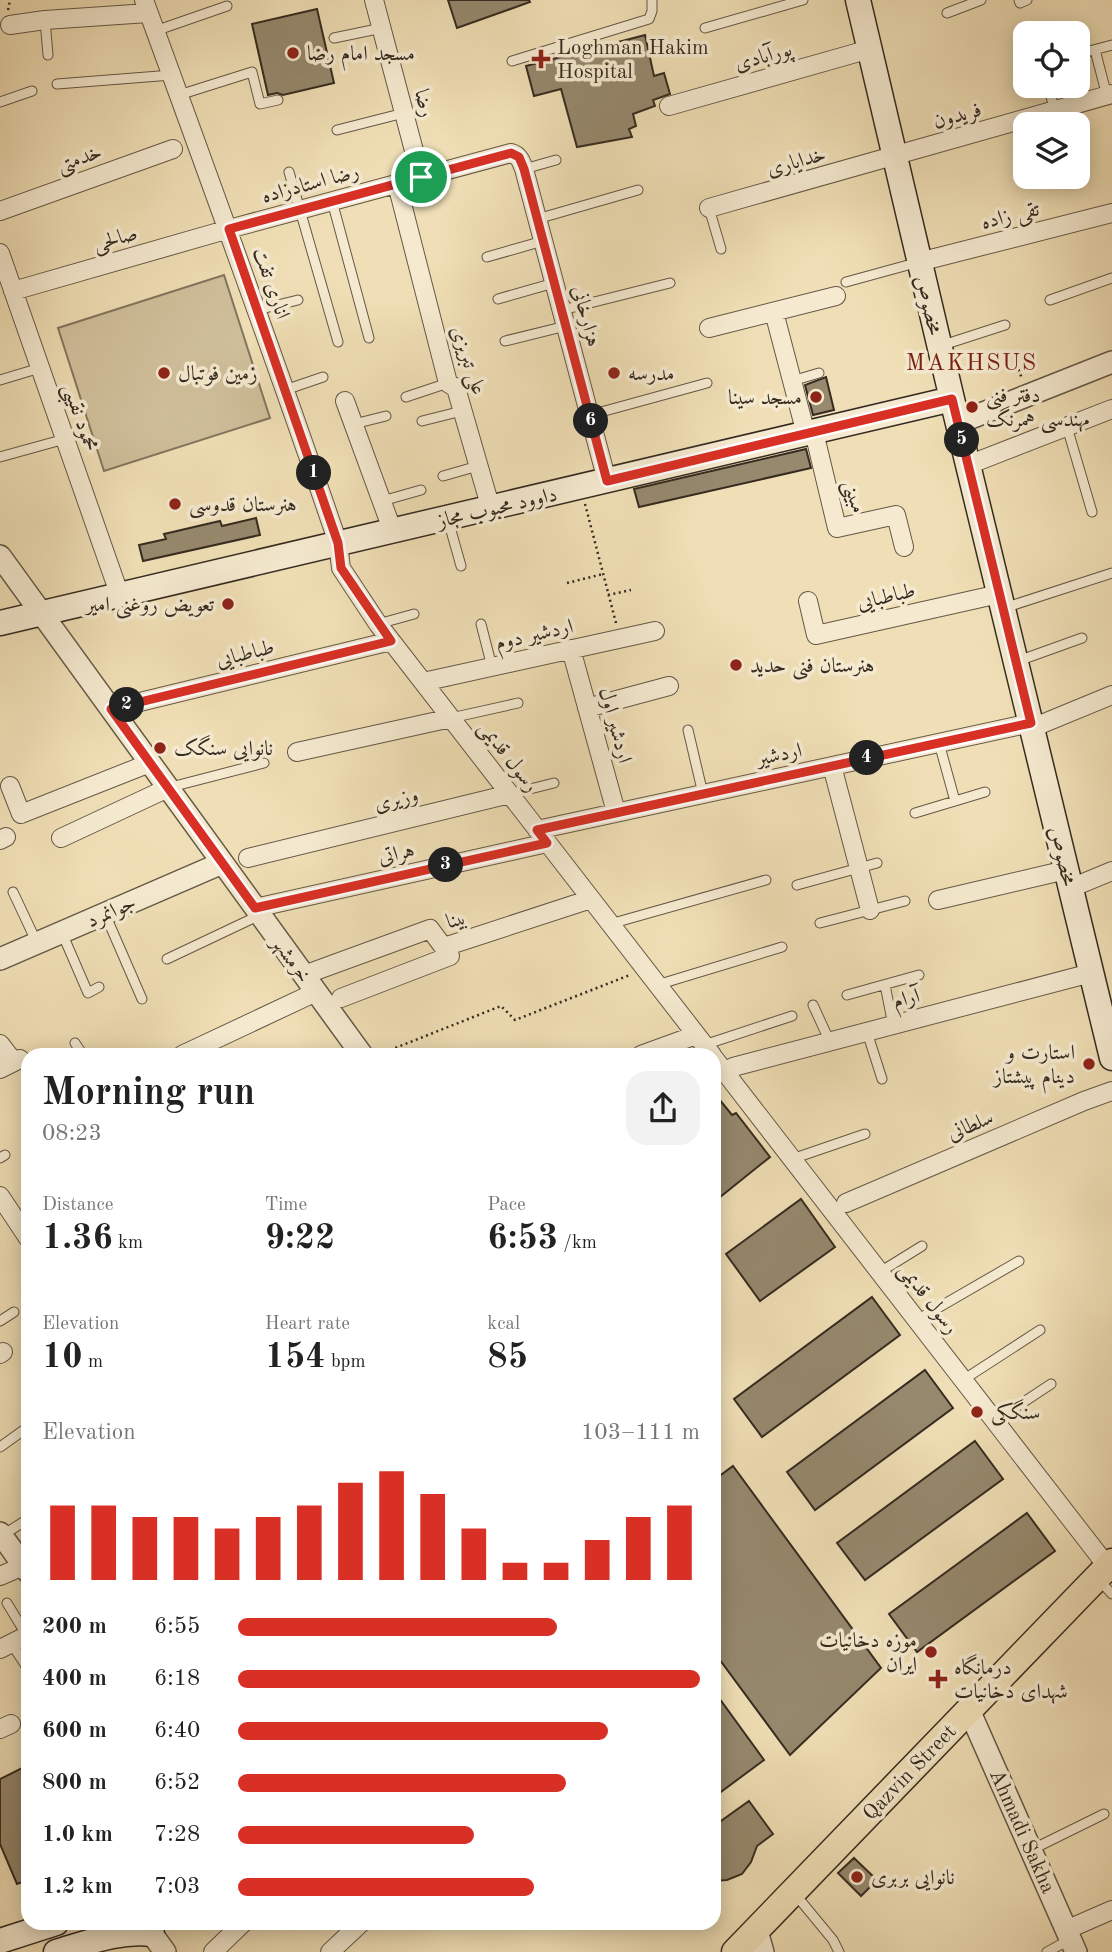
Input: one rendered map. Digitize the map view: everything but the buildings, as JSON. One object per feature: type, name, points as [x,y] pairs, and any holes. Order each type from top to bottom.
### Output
[{"type":"main road","name":"مخصوص","points":[[858,0],[1112,1058]]},
{"type":"main road","name":"داوود محبوب مجاز","points":[[0,623],[810,433],[955,411]]},
{"type":"main road","name":"Qazvin Street","points":[[735,1952],[760,1941],[794,1892],[969,1710],[1107,1575]]},
{"type":"main road","points":[[1,1938],[30,1930]]},
{"type":"main road","points":[[55,1952],[124,1933],[153,1936]]},
{"type":"street","name":"رضا","points":[[374,0],[421,177]]},
{"type":"street","name":"اناری تفت","points":[[146,6],[194,141],[229,229],[338,543]]},
{"type":"street","points":[[10,25],[146,6]]},
{"type":"street","name":"پورآبادی","points":[[669,106],[870,49]]},
{"type":"street","name":"فریدون","points":[[895,157],[1109,95]]},
{"type":"street","name":"خدمتی","points":[[0,211],[173,149]]},
{"type":"street","name":"رضا استادزاده","points":[[229,229],[511,153],[519,157],[523,166]]},
{"type":"street","name":"خدایاری","points":[[709,208],[895,157]]},
{"type":"street","name":"هزارخانی","points":[[523,166],[607,481]]},
{"type":"street","name":"علی تبریزی","points":[[397,184],[448,383],[456,388],[491,509]]},
{"type":"street","name":"تقی زاده","points":[[919,262],[1112,213]]},
{"type":"street","name":"صالحی","points":[[10,292],[229,229]]},
{"type":"street","name":"محمود نقیبی","points":[[0,253],[10,292],[40,368],[120,596]]},
{"type":"street","points":[[709,328],[774,312],[841,289]]},
{"type":"street","points":[[774,312],[792,381],[810,433]]},
{"type":"street","points":[[955,411],[1112,362]]},
{"type":"street","points":[[345,401],[393,532]]},
{"type":"street","points":[[968,465],[1112,409]]},
{"type":"street","name":"مبینی","points":[[810,433],[838,528],[896,515],[904,547]]},
{"type":"street","name":"رسول قدیمی","points":[[338,543],[341,568],[378,624],[706,1048]]},
{"type":"street","name":"خرمشهر","points":[[0,556],[357,1048]]},
{"type":"street","name":"طباطبایی","points":[[808,601],[817,635],[1001,601]]},
{"type":"street","name":"اردشیر دوم","points":[[423,682],[655,631]]},
{"type":"street","name":"طباطبایی","points":[[111,709],[391,641]]},
{"type":"street","name":"اردشیر اول","points":[[572,649],[616,813]]},
{"type":"street","points":[[587,708],[669,686]]},
{"type":"street","name":"اردشیر","points":[[542,836],[616,813],[939,743],[1031,726],[1111,697]]},
{"type":"street","points":[[297,752],[451,718]]},
{"type":"street","points":[[10,786],[21,814],[150,763]]},
{"type":"street","points":[[832,766],[870,910]]},
{"type":"street","points":[[61,838],[168,788]]},
{"type":"street","name":"وزیری","points":[[248,858],[510,794]]},
{"type":"street","name":"هراتی","points":[[258,911],[542,836]]},
{"type":"street","name":"جوانمرد","points":[[0,960],[222,863]]},
{"type":"street","points":[[938,900],[1112,871]]},
{"type":"street","name":"بینا","points":[[310,984],[430,929],[444,947],[590,899]]},
{"type":"street","points":[[341,998],[450,956],[444,947]]},
{"type":"street","name":"آرام","points":[[733,1067],[1091,972]]},
{"type":"street","points":[[195,1048],[310,984]]},
{"type":"street","points":[[0,1044],[11,1064]]},
{"type":"street","name":"رسول قدیمی","points":[[721,1067],[995,1421],[1107,1575]]},
{"type":"street","name":"سلطانی","points":[[846,1203],[1112,1091]]},
{"type":"street","points":[[0,1196],[20,1211]]},
{"type":"street","points":[[1,1534],[21,1562]]},
{"type":"street","points":[[0,1576],[21,1570]]},
{"type":"street","name":"Ahmadi Sakha","points":[[969,1710],[1071,1940]]},
{"type":"street","points":[[1071,1940],[1112,1910]]},
{"type":"street","points":[[213,1952],[236,1930]]},
{"type":"street","points":[[330,1952],[354,1930]]},
{"type":"lane","points":[[512,61],[649,19],[652,0]]},
{"type":"lane","points":[[705,28],[803,0]]},
{"type":"lane","points":[[947,12],[965,3],[981,0]]},
{"type":"lane","points":[[1019,0],[1020,3],[1027,0]]},
{"type":"lane","points":[[155,31],[227,6]]},
{"type":"lane","points":[[45,20],[48,55]]},
{"type":"lane","points":[[334,38],[382,29]]},
{"type":"lane","points":[[1090,51],[1112,45]]},
{"type":"lane","points":[[1095,50],[1109,95]]},
{"type":"lane","points":[[179,94],[252,72],[260,104],[278,100]]},
{"type":"lane","points":[[57,84],[172,75]]},
{"type":"lane","points":[[0,102],[32,91]]},
{"type":"lane","points":[[1052,98],[1055,110]]},
{"type":"lane","points":[[337,130],[404,113]]},
{"type":"lane","points":[[523,166],[556,160]]},
{"type":"lane","points":[[289,172],[338,342]]},
{"type":"lane","points":[[537,219],[638,190]]},
{"type":"lane","points":[[332,201],[369,338]]},
{"type":"lane","points":[[709,208],[721,249]]},
{"type":"lane","points":[[487,257],[543,241]]},
{"type":"lane","points":[[841,289],[919,262]]},
{"type":"lane","points":[[1050,300],[1112,278]]},
{"type":"lane","points":[[498,299],[554,283]]},
{"type":"lane","points":[[505,341],[564,318],[670,283]]},
{"type":"lane","points":[[257,310],[298,300]]},
{"type":"lane","points":[[939,346],[1005,325]]},
{"type":"lane","points":[[0,380],[40,368]]},
{"type":"lane","points":[[792,381],[819,373]]},
{"type":"lane","points":[[285,390],[323,377]]},
{"type":"lane","points":[[406,397],[448,383]]},
{"type":"lane","points":[[590,415],[707,383]]},
{"type":"lane","points":[[422,421],[462,411]]},
{"type":"lane","points":[[354,424],[386,416]]},
{"type":"lane","points":[[1067,427],[1091,512]]},
{"type":"lane","points":[[0,457],[65,439]]},
{"type":"lane","points":[[443,475],[478,466]]},
{"type":"lane","points":[[382,501],[421,490]]},
{"type":"lane","points":[[448,519],[461,566]]},
{"type":"lane","points":[[1001,601],[1112,573]]},
{"type":"lane","points":[[378,624],[414,614]]},
{"type":"lane","points":[[481,624],[492,667]]},
{"type":"lane","points":[[1016,662],[1082,638]]},
{"type":"lane","points":[[451,718],[518,703]]},
{"type":"lane","points":[[688,730],[703,794]]},
{"type":"lane","points":[[939,743],[955,801]]},
{"type":"lane","points":[[168,788],[264,763]]},
{"type":"lane","name":"وزیری","points":[[510,794],[554,783]]},
{"type":"lane","points":[[915,813],[985,792]]},
{"type":"lane","points":[[797,885],[877,863]]},
{"type":"lane","points":[[610,924],[766,880]]},
{"type":"lane","points":[[13,892],[37,943]]},
{"type":"lane","points":[[820,923],[905,901]]},
{"type":"lane","points":[[167,959],[258,911]]},
{"type":"lane","points":[[105,914],[142,999]]},
{"type":"lane","points":[[62,933],[88,993],[99,988]]},
{"type":"lane","points":[[657,985],[782,947]]},
{"type":"lane","points":[[847,995],[919,975]]},
{"type":"lane","points":[[885,985],[893,1025]]},
{"type":"lane","points":[[813,1005],[830,1042]]},
{"type":"lane","points":[[706,1048],[792,1016]]},
{"type":"lane","points":[[866,1032],[882,1079]]},
{"type":"lane","points":[[75,1042],[79,1048]]},
{"type":"lane","points":[[792,1159],[865,1134]]},
{"type":"lane","points":[[880,1272],[922,1246]]},
{"type":"lane","points":[[917,1320],[1018,1261]]},
{"type":"lane","points":[[0,1321],[14,1312]]},
{"type":"lane","points":[[963,1380],[1040,1330]]},
{"type":"lane","points":[[995,1421],[1051,1384]]},
{"type":"lane","points":[[0,1447],[21,1432]]},
{"type":"lane","points":[[1,1534],[21,1523]]},
{"type":"lane","points":[[7,1603],[16,1641]]},
{"type":"lane","points":[[1031,1850],[1104,1814]]},
{"type":"lane","points":[[794,1892],[833,1940],[839,1952]]},
{"type":"lane","points":[[1047,1952],[1071,1940]]},
{"type":"path","points":[[581,487],[619,638]]},
{"type":"path","points":[[567,583],[603,574]]},
{"type":"path","points":[[608,595],[631,590]]},
{"type":"path","points":[[395,1048],[501,1006],[515,1020],[645,969]]},
{"type":"shaded area","name":"زمین فوتبال","points":[[224,275],[270,418],[104,471],[58,328]]},
{"type":"place","name":"مسجد امام رضا","points":[[293,53]]},
{"type":"place","name":"Loghman Hakim Hospital","points":[[541,59]]},
{"type":"place","name":"زمین فوتبال","points":[[164,373]]},
{"type":"place","name":"مدرسه","points":[[614,373]]},
{"type":"place","name":"مسجد سینا","points":[[816,397]]},
{"type":"place","name":"دفتر فنی مهندسی همرنگ","points":[[972,407]]},
{"type":"place","name":"هنرستان قدوسی","points":[[175,504]]},
{"type":"place","name":"تعویض روغنی امیر","points":[[228,604]]},
{"type":"place","name":"هنرستان فنی حدید","points":[[736,665]]},
{"type":"place","name":"نانوایی سنگک","points":[[160,748]]},
{"type":"place","name":"استارت و دینام پیشتاز","points":[[1089,1064]]},
{"type":"place","name":"سنگکی","points":[[977,1412]]},
{"type":"place","name":"موزه دخانیات ایران","points":[[931,1652]]},
{"type":"place","name":"درمانگاه شهدای دخانیات","points":[[938,1679]]},
{"type":"place","name":"نانوایی بربری","points":[[857,1877]]},
{"type":"district","name":"MAKHSUS","points":[[972,362]]},
{"type":"route","points":[[511,153],[519,157],[607,481],[952,399],[1031,723],[537,830],[547,843],[255,908],[111,709],[391,641],[341,568],[338,543],[229,229],[421,177],[511,153]]}]
